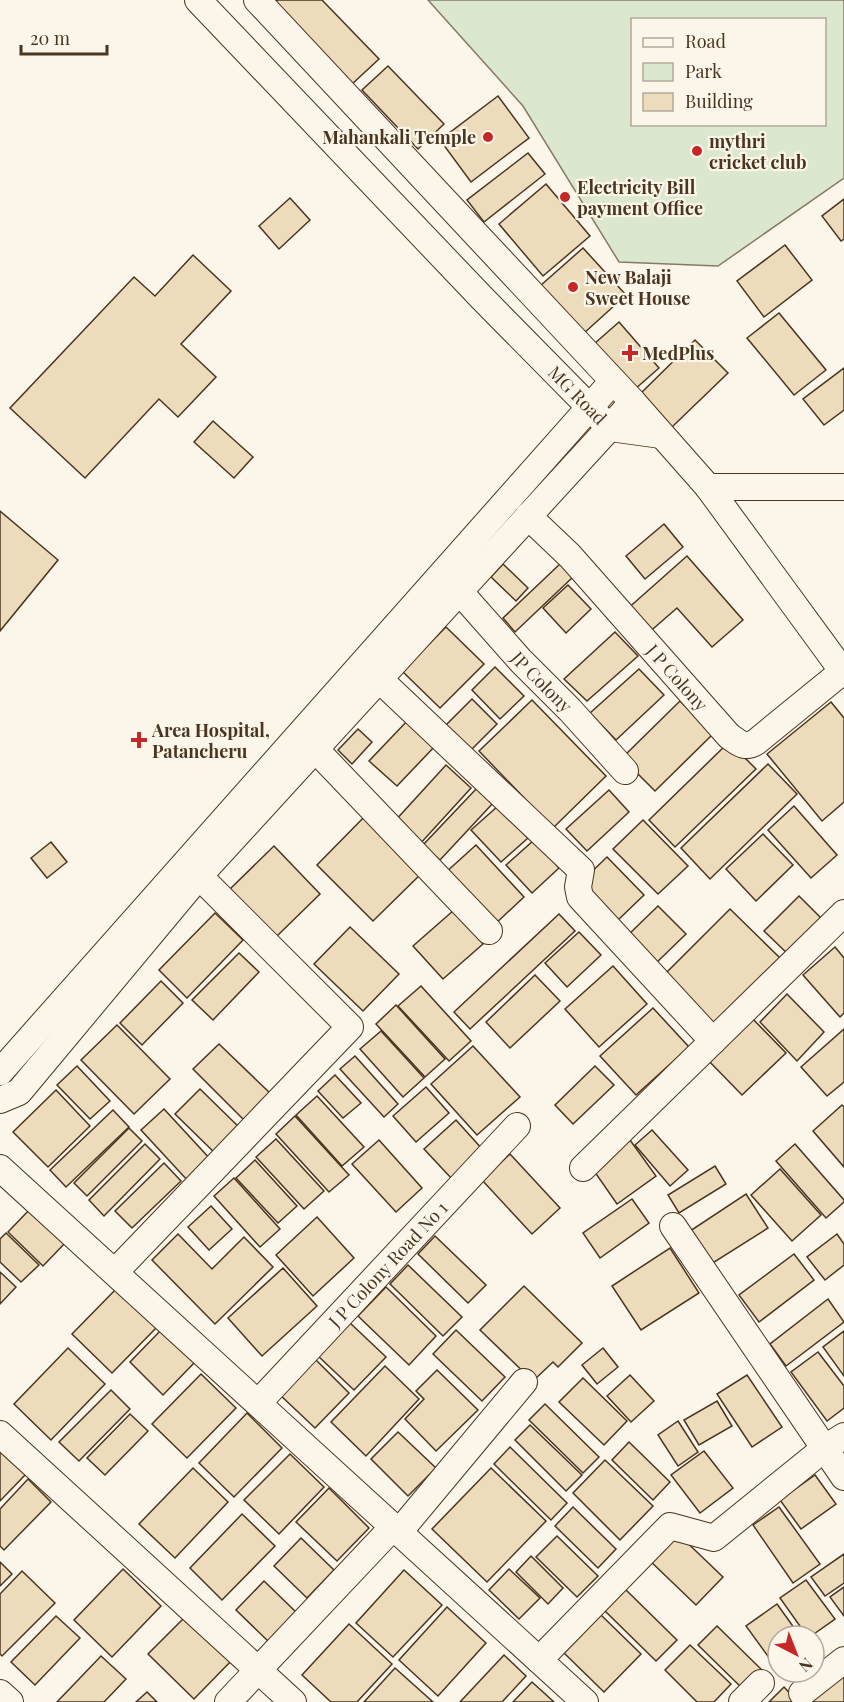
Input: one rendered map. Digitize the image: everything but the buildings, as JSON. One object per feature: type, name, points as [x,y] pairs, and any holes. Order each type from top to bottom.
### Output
[{"type":"street","name":"MG Road","points":[[198,0],[609,428],[661,435]]},
{"type":"street","name":"MG Road","points":[[257,0],[633,402],[661,435]]},
{"type":"street","points":[[0,1072],[613,381]]},
{"type":"street","points":[[6,1090],[633,402]]},
{"type":"street","points":[[661,435],[708,487],[843,672]]},
{"type":"street","points":[[708,487],[844,487]]},
{"type":"street","name":"J P Colony","points":[[528,516],[570,556],[729,736],[741,746],[756,742],[843,672]]},
{"type":"street","name":"JP Colony","points":[[459,591],[521,661],[570,710],[625,771]]},
{"type":"street","points":[[380,679],[581,870],[578,887],[580,897],[714,1041]]},
{"type":"street","points":[[315,749],[489,931]]},
{"type":"street","points":[[115,1272],[350,1028],[199,876]]},
{"type":"street","points":[[584,1168],[844,913]]},
{"type":"street","name":"J P Colony Road No 1","points":[[258,1403],[517,1126]]},
{"type":"street","points":[[0,1168],[585,1702]]},
{"type":"street","points":[[673,1226],[835,1442],[844,1477]]},
{"type":"street","points":[[228,1702],[396,1529],[524,1382]]},
{"type":"street","points":[[0,1434],[292,1702]]},
{"type":"street","points":[[539,1660],[670,1526],[714,1538],[835,1442]]},
{"type":"street","points":[[802,1692],[844,1660]]},
{"type":"street","points":[[742,1702],[761,1683]]},
{"type":"street","points":[[0,1693],[10,1702]]},
{"type":"green space","name":"mythri cricket club","points":[[428,0],[844,0],[844,178],[718,266],[619,262],[523,106]]},
{"type":"place","name":"Mahankali Temple","points":[[488,137]]},
{"type":"place","name":"mythri cricket club","points":[[697,151]]},
{"type":"place","name":"Electricity Bill payment Office","points":[[565,197]]},
{"type":"place","name":"New Balaji Sweet House","points":[[573,287]]},
{"type":"place","name":"MedPlus","points":[[630,353]]},
{"type":"place","name":"Area Hospital, Patancheru","points":[[139,740]]}]
